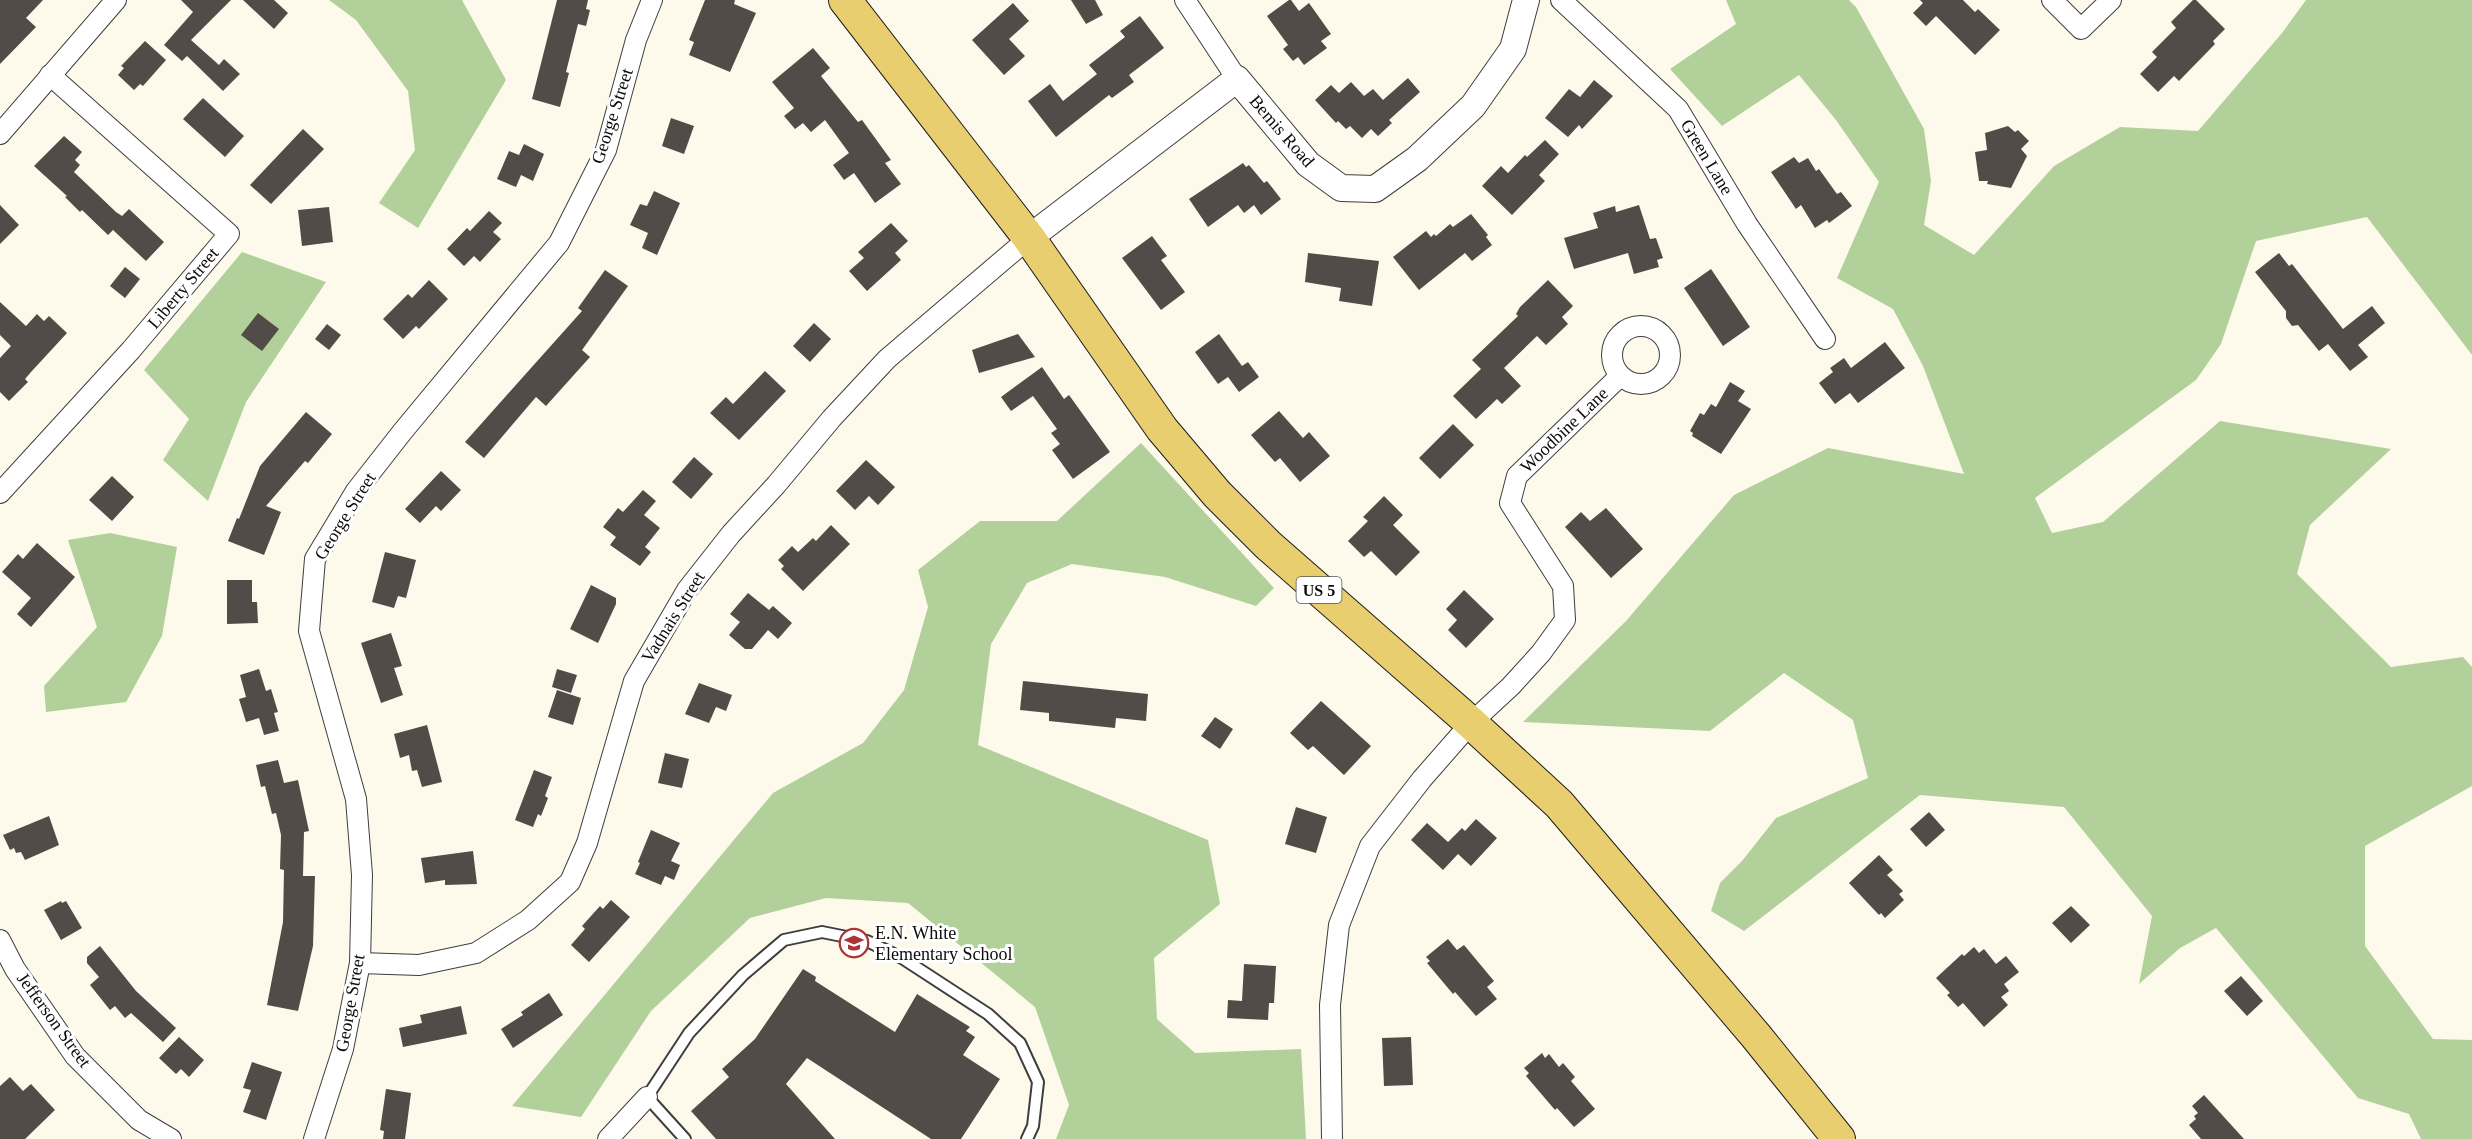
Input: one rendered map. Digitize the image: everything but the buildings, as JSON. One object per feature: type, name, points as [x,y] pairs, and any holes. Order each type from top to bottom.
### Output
[{"type":"main road","name":"US 5","points":[[845,0],[1029,238],[1162,429],[1217,494],[1268,545],[1471,723],[1559,804],[1756,1036],[1839,1139]]},
{"type":"street","points":[[0,134],[116,0]]},
{"type":"street","name":"George Street","points":[[314,1139],[343,1049],[360,963],[362,875],[357,798],[309,631],[315,559],[356,491],[559,243],[606,150],[636,40],[652,0]]},
{"type":"street","points":[[1185,0],[1237,79]]},
{"type":"street","name":"Bemis Road","points":[[1029,238],[1237,79],[1308,164],[1341,188],[1375,189],[1417,159],[1473,106],[1513,49],[1526,0]]},
{"type":"street","name":"Green Lane","points":[[1561,0],[1678,109],[1747,224],[1826,339]]},
{"type":"street","points":[[2052,0],[2081,29],[2111,0]]},
{"type":"street","name":"Liberty Street","points":[[0,493],[130,350],[229,234],[50,75]]},
{"type":"street","name":"Vadnais Street","points":[[360,963],[419,965],[476,953],[528,920],[570,882],[587,843],[634,681],[687,590],[730,534],[887,359],[1029,238]]},
{"type":"street","name":"Woodbine Lane","points":[[1332,1139],[1330,1005],[1339,925],[1370,846],[1422,779],[1471,723],[1519,678],[1565,620],[1563,586],[1510,503],[1517,477],[1620,376]]},
{"type":"street","name":"Jefferson Street","points":[[0,940],[15,969],[75,1056],[139,1120],[171,1139]]},
{"type":"street","points":[[608,1139],[647,1097]]},
{"type":"lane","points":[[685,1139],[647,1097],[690,1033],[743,975],[784,940],[822,932],[867,941],[902,958],[988,1014],[1020,1043],[1038,1082],[1033,1126],[1027,1139]]},
{"type":"green space","points":[[329,0],[462,0],[506,80],[418,228],[379,203],[415,150],[408,91],[356,20]]},
{"type":"green space","points":[[1726,0],[1849,0],[1856,7],[1924,129],[1931,181],[1924,225],[1974,255],[2054,166],[2120,127],[2198,131],[2282,33],[2306,0],[2472,0],[2472,355],[2367,217],[2256,241],[2221,344],[2196,380],[2035,498],[2052,533],[2103,522],[2220,421],[2391,449],[2310,525],[2297,574],[2391,667],[2463,657],[2472,667],[2472,786],[2365,846],[2365,946],[2433,1039],[2472,1040],[2472,1139],[2421,1139],[2409,1114],[2358,1098],[2216,928],[2180,948],[2139,984],[2152,916],[2064,807],[1920,795],[1744,931],[1711,911],[1720,883],[1742,861],[1776,818],[1868,778],[1853,720],[1784,673],[1710,731],[1523,722],[1626,621],[1734,495],[1828,448],[1964,474],[1923,366],[1893,309],[1837,278],[1879,182],[1836,120],[1799,75],[1722,126],[1670,69],[1736,24]]},
{"type":"green space","points":[[242,252],[326,282],[246,402],[208,501],[163,460],[189,419],[144,370]]},
{"type":"green space","points":[[1141,443],[1274,588],[1256,606],[1165,577],[1072,564],[1027,583],[991,644],[978,745],[1208,840],[1220,904],[1154,958],[1157,1019],[1195,1053],[1301,1049],[1306,1139],[1056,1139],[1069,1105],[1035,1007],[908,903],[826,898],[750,918],[651,1011],[581,1117],[512,1106],[773,793],[863,743],[904,690],[928,607],[918,570],[980,521],[1057,521]]},
{"type":"green space","points":[[110,533],[177,547],[162,636],[126,702],[46,712],[44,686],[97,627],[68,540]]},
{"type":"place","name":"E.N. White Elementary School","points":[[854,943]]}]
